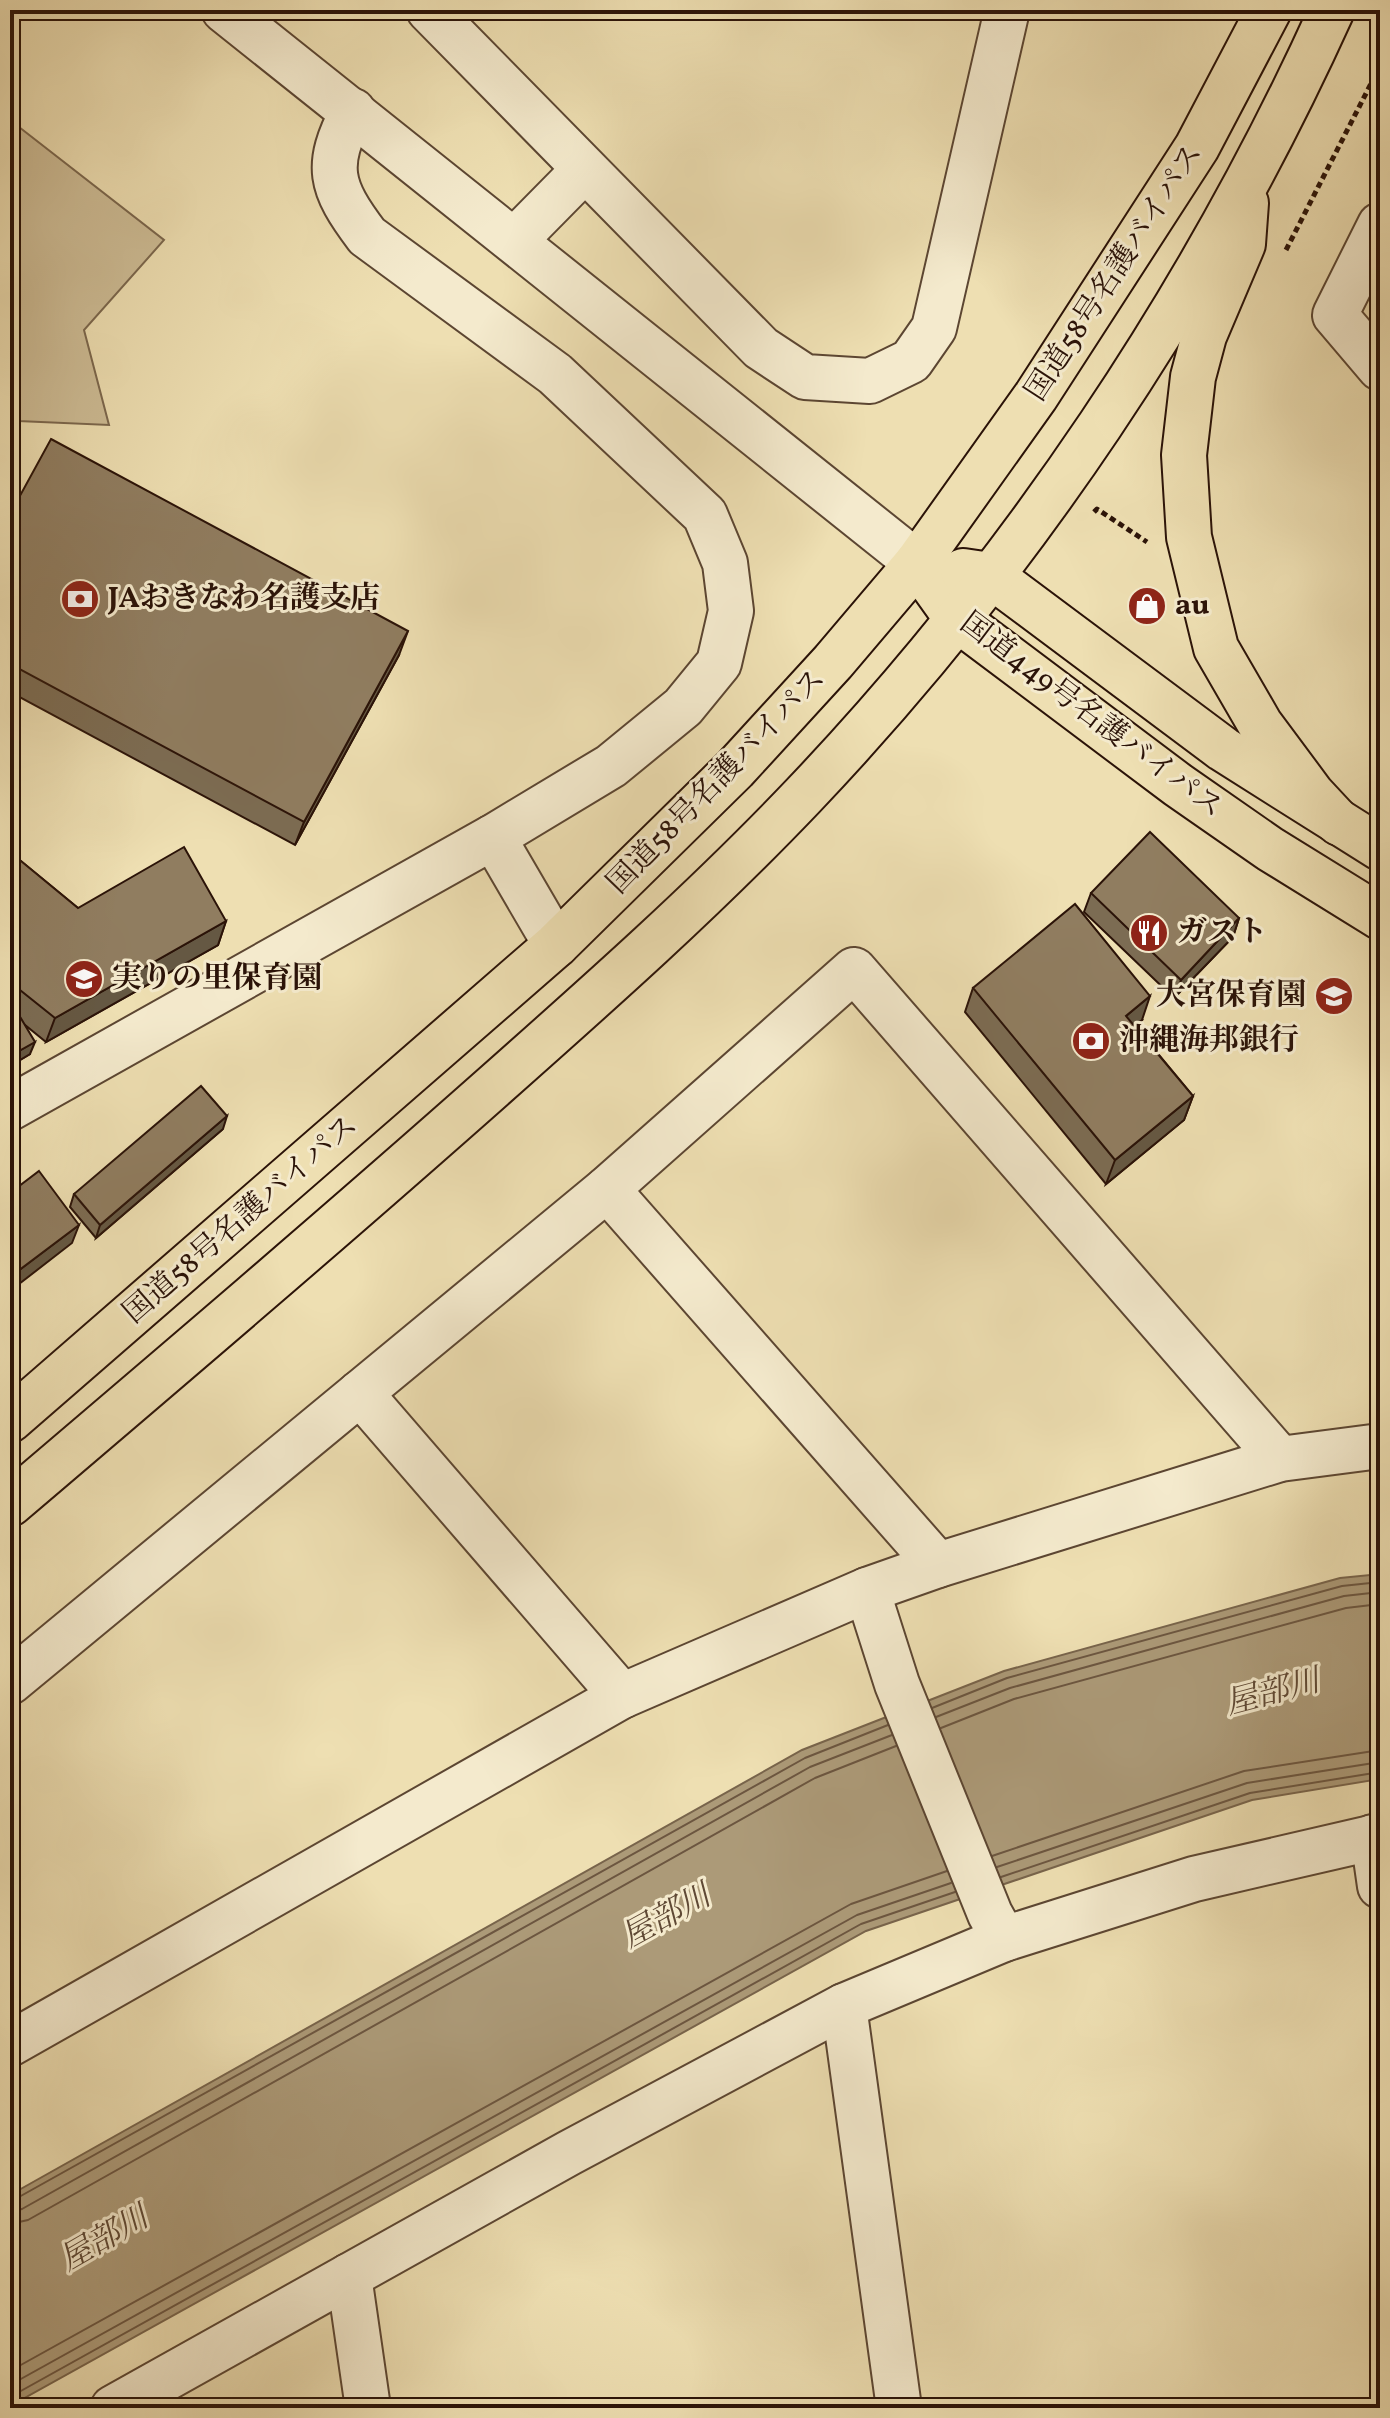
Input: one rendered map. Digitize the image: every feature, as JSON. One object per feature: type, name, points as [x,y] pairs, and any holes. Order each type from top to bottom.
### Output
[{"type":"highway","name":"国道58号名護バイパス","points":[[10,1420],[556,945],[735,769],[917,563],[1028,409],[1197,147],[1269,10]]},
{"type":"highway","name":"国道58号名護バイパス","points":[[957,619],[1131,379],[1248,176],[1332,10]]},
{"type":"highway","points":[[1248,176],[1243,244],[1204,336],[1193,377],[1184,455],[1189,537],[1216,648],[1260,724],[1312,794],[1339,823]]},
{"type":"highway","name":"国道449号名護バイパス","points":[[917,563],[990,575],[1223,749],[1380,848]]},
{"type":"highway","name":"国道449号名護バイパス","points":[[917,563],[957,619],[1178,785],[1270,849],[1380,917]]},
{"type":"highway","points":[[10,1504],[387,1181],[641,955],[803,797],[957,619]]},
{"type":"street","points":[[224,10],[516,239],[917,563]]},
{"type":"street","points":[[429,10],[583,171],[761,348],[805,377],[870,381],[911,361],[934,328],[1007,10]]},
{"type":"street","points":[[10,1108],[493,837],[611,766],[683,707],[719,663],[731,611],[725,563],[705,515],[555,374],[367,236],[346,209],[331,173],[337,141],[353,111]]},
{"type":"street","points":[[516,239],[583,171]]},
{"type":"street","points":[[1380,225],[1335,315],[1380,368]]},
{"type":"street","points":[[493,837],[556,945]]},
{"type":"street","points":[[10,1682],[607,1189],[854,970],[1280,1459]]},
{"type":"street","points":[[607,1189],[938,1565]]},
{"type":"street","points":[[360,1393],[622,1696]]},
{"type":"street","points":[[10,2044],[622,1696],[867,1590],[938,1565],[1280,1459],[1380,1446]]},
{"type":"street","points":[[867,1590],[897,1684],[997,1926]]},
{"type":"street","points":[[113,2408],[844,2006],[997,1926],[1376,1837],[1380,1886]]},
{"type":"street","points":[[844,2006],[899,2408]]},
{"type":"street","points":[[349,2276],[368,2408]]},
{"type":"shaded area","points":[[10,120],[164,240],[84,330],[109,425],[18,421],[10,416]]},
{"type":"water","name":"屋部川","points":[[1380,1574],[1380,1779],[1252,1800],[866,1931],[10,2406],[10,2195],[802,1750],[1004,1671],[1340,1578]]},
{"type":"building","points":[[51,439],[408,631],[304,822],[10,664],[10,514]]},
{"type":"building","points":[[1150,832],[1239,918],[1181,980],[1091,893]]},
{"type":"building","name":"実りの里保育園","points":[[184,847],[226,921],[55,1018],[10,982],[10,852],[78,908]]},
{"type":"building","points":[[1075,904],[1150,996],[1126,1016],[1193,1096],[1115,1160],[973,988]]},
{"type":"building","points":[[16,1010],[35,1042],[10,1056],[10,1013]]},
{"type":"building","points":[[201,1086],[227,1116],[100,1225],[74,1194]]},
{"type":"building","points":[[39,1171],[79,1225],[10,1277],[10,1193]]},
{"type":"place","name":"JAおきなわ名護支店","points":[[80,599]]},
{"type":"place","name":"au","points":[[1147,606]]},
{"type":"place","name":"ガスト","points":[[1149,933]]},
{"type":"place","name":"実りの里保育園","points":[[84,979]]},
{"type":"place","name":"大宮保育園","points":[[1334,996]]},
{"type":"place","name":"沖縄海邦銀行","points":[[1091,1041]]}]
